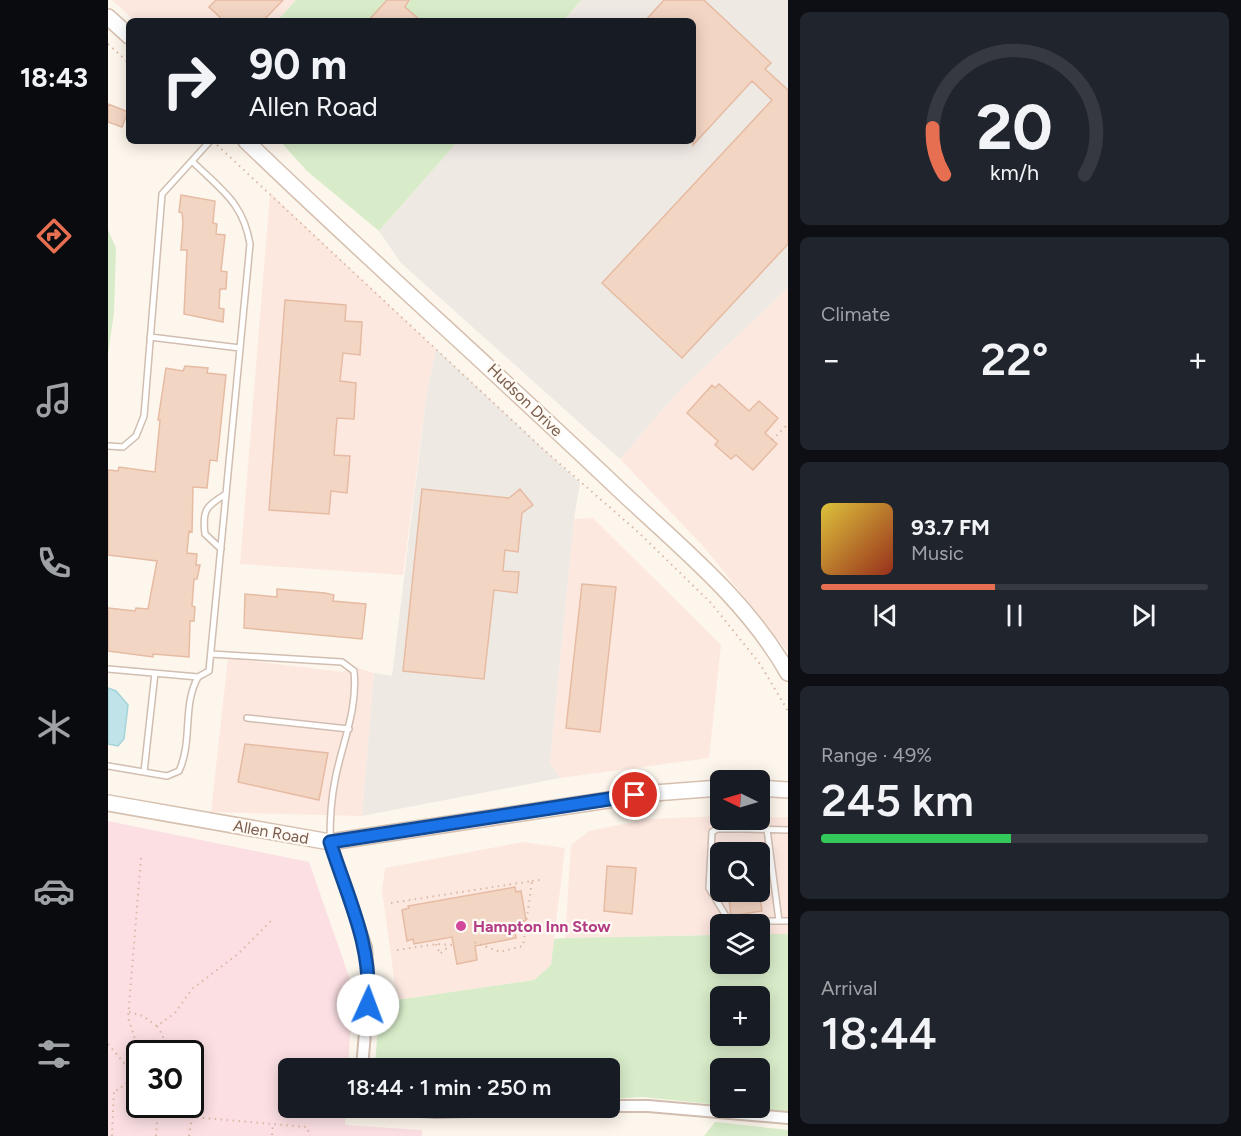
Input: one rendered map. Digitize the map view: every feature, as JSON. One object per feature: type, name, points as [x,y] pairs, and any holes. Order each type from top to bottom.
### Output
[{"type":"main road","points":[[108,17],[126,33]]},
{"type":"main road","name":"Hudson Drive","points":[[249,144],[699,564],[758,628],[788,673]]},
{"type":"main road","name":"Allen Road","points":[[108,803],[330,842],[654,793],[710,789]]},
{"type":"main road","points":[[770,789],[788,790]]},
{"type":"street","points":[[330,842],[366,947],[369,985],[363,1058]]},
{"type":"street","points":[[620,1106],[648,1106],[788,1118]]},
{"type":"lane","points":[[108,446],[123,447],[136,436],[144,416],[162,194],[208,144]]},
{"type":"lane","points":[[108,669],[198,677],[210,671],[250,244],[246,224],[239,207],[192,161]]},
{"type":"lane","points":[[150,337],[240,348]]},
{"type":"lane","points":[[221,549],[205,534],[205,512],[209,505],[226,494]]},
{"type":"lane","points":[[211,654],[342,663],[354,671],[350,729],[335,779],[330,842]]},
{"type":"lane","points":[[144,772],[155,673]]},
{"type":"lane","points":[[108,766],[167,776],[180,771],[185,758],[190,691],[198,677]]},
{"type":"lane","points":[[247,718],[350,729]]},
{"type":"lane","points":[[715,830],[712,832],[709,888],[727,920],[788,921]]},
{"type":"lane","points":[[766,830],[779,921]]},
{"type":"lane","points":[[770,830],[788,830]]},
{"type":"path","points":[[108,44],[126,60]]},
{"type":"path","points":[[214,144],[544,450],[638,532],[711,603],[760,664],[788,711]]},
{"type":"path","points":[[772,440],[788,424]]},
{"type":"path","points":[[136,1040],[129,1012],[141,858]]},
{"type":"path","points":[[391,903],[540,880]]},
{"type":"path","points":[[474,942],[500,952],[523,946],[531,881]]},
{"type":"path","points":[[157,1026],[175,1013],[192,989],[238,954],[273,919]]},
{"type":"path","points":[[397,950],[436,944],[452,945],[440,954],[436,944]]},
{"type":"path","points":[[129,1012],[143,1016],[157,1026],[163,1040]]},
{"type":"path","points":[[108,1044],[126,1065]]},
{"type":"path","points":[[109,1088],[118,1090],[126,1083]]},
{"type":"path","points":[[112,1136],[114,1090]]},
{"type":"path","points":[[156,1136],[157,1118]]},
{"type":"path","points":[[189,1136],[192,1118],[308,1127],[310,1136]]},
{"type":"path","points":[[272,1134],[273,1124]]},
{"type":"shaded area","points":[[112,0],[296,0],[280,18],[132,18]]},
{"type":"shaded area","points":[[581,0],[788,0],[788,288],[678,392],[620,459],[401,263],[379,231],[455,144],[696,144],[696,18],[566,18]]},
{"type":"shaded area","points":[[270,193],[436,349],[427,391],[403,575],[240,564]]},
{"type":"shaded area","points":[[788,288],[788,652],[704,547],[620,459],[678,392]]},
{"type":"shaded area","points":[[436,349],[580,483],[574,519],[550,763],[560,778],[362,816],[374,673],[392,676],[427,391]]},
{"type":"shaded area","points":[[593,518],[721,645],[709,758],[560,778],[550,763],[574,519]]},
{"type":"shaded area","points":[[228,658],[343,672],[349,665],[374,673],[362,816],[211,812]]},
{"type":"shaded area","points":[[710,816],[710,830],[770,830],[770,818],[788,817],[788,934],[770,934],[770,914],[710,914],[710,935],[565,938],[571,845],[589,831],[648,819]]},
{"type":"shaded area","points":[[108,821],[309,862],[353,988],[349,1058],[278,1058],[278,1118],[345,1118],[345,1125],[422,1130],[422,1136],[108,1136]]},
{"type":"shaded area","points":[[523,842],[565,848],[551,965],[534,980],[397,1000],[382,890],[385,868]]},
{"type":"green space","points":[[296,0],[581,0],[566,18],[280,18]]},
{"type":"green space","points":[[283,144],[455,144],[379,231],[307,171]]},
{"type":"green space","points":[[108,230],[116,248],[114,313],[108,354]]},
{"type":"green space","points":[[770,934],[788,934],[788,1112],[770,1110],[770,1058],[710,1058],[710,1104],[643,1097],[620,1098],[620,1058],[376,1058],[379,1007],[385,992],[396,991],[397,1000],[534,980],[551,965],[554,939],[710,935],[710,974],[770,974]]},
{"type":"green space","points":[[715,1122],[788,1130],[788,1136],[704,1136]]},
{"type":"water","points":[[108,688],[116,691],[128,705],[124,739],[118,746],[108,744]]},
{"type":"building","points":[[216,0],[283,0],[266,18],[221,18],[209,7]]},
{"type":"building","points":[[387,0],[409,0],[405,7],[418,18],[371,18]]},
{"type":"building","points":[[664,0],[704,0],[771,63],[765,69],[788,90],[788,244],[682,358],[602,283],[772,100],[752,81],[696,142],[696,18],[648,18]]},
{"type":"building","points":[[108,104],[126,111],[122,127],[108,122]]},
{"type":"building","points":[[181,195],[215,201],[213,223],[217,224],[216,234],[225,235],[221,271],[227,272],[226,289],[220,289],[219,308],[224,309],[223,322],[184,314],[187,250],[181,250],[183,222],[182,213],[179,212]]},
{"type":"building","points":[[285,300],[346,305],[345,321],[362,322],[360,355],[343,353],[340,381],[356,383],[354,419],[337,418],[334,455],[350,456],[347,493],[331,491],[329,514],[269,510]]},
{"type":"building","points":[[185,366],[208,368],[207,373],[226,375],[217,461],[210,460],[207,488],[193,487],[192,532],[189,531],[187,553],[197,554],[196,565],[200,565],[197,579],[194,579],[192,606],[195,607],[194,621],[190,621],[189,657],[153,654],[153,657],[108,651],[108,608],[135,611],[136,608],[148,609],[157,561],[108,555],[108,470],[118,471],[119,467],[155,472],[160,420],[158,420],[166,368],[183,371]]},
{"type":"building","points":[[719,384],[749,411],[759,401],[778,418],[765,433],[777,444],[753,470],[736,455],[731,459],[715,445],[718,441],[687,413],[712,385],[715,388]]},
{"type":"building","points":[[422,489],[509,498],[520,489],[533,505],[522,513],[518,552],[505,550],[503,571],[519,572],[517,593],[494,590],[484,679],[403,671]]},
{"type":"building","points":[[582,584],[616,587],[600,732],[566,728]]},
{"type":"building","points":[[277,589],[325,593],[334,595],[333,601],[366,604],[362,639],[244,628],[245,594],[277,597]]},
{"type":"building","points":[[245,744],[328,753],[319,800],[238,782]]},
{"type":"building","points":[[607,866],[636,868],[632,914],[604,911]]},
{"type":"building","name":"Hampton Inn Stow","points":[[515,887],[516,892],[521,891],[526,920],[514,926],[516,938],[475,946],[477,960],[457,964],[452,937],[414,944],[413,939],[407,941],[402,910],[409,908],[408,906]]},
{"type":"building","points":[[729,902],[761,902],[762,911],[731,914]]},
{"type":"place","name":"Hampton Inn Stow","points":[[461,926]]},
{"type":"route","points":[[368,1005],[366,947],[330,842],[635,795]]}]
